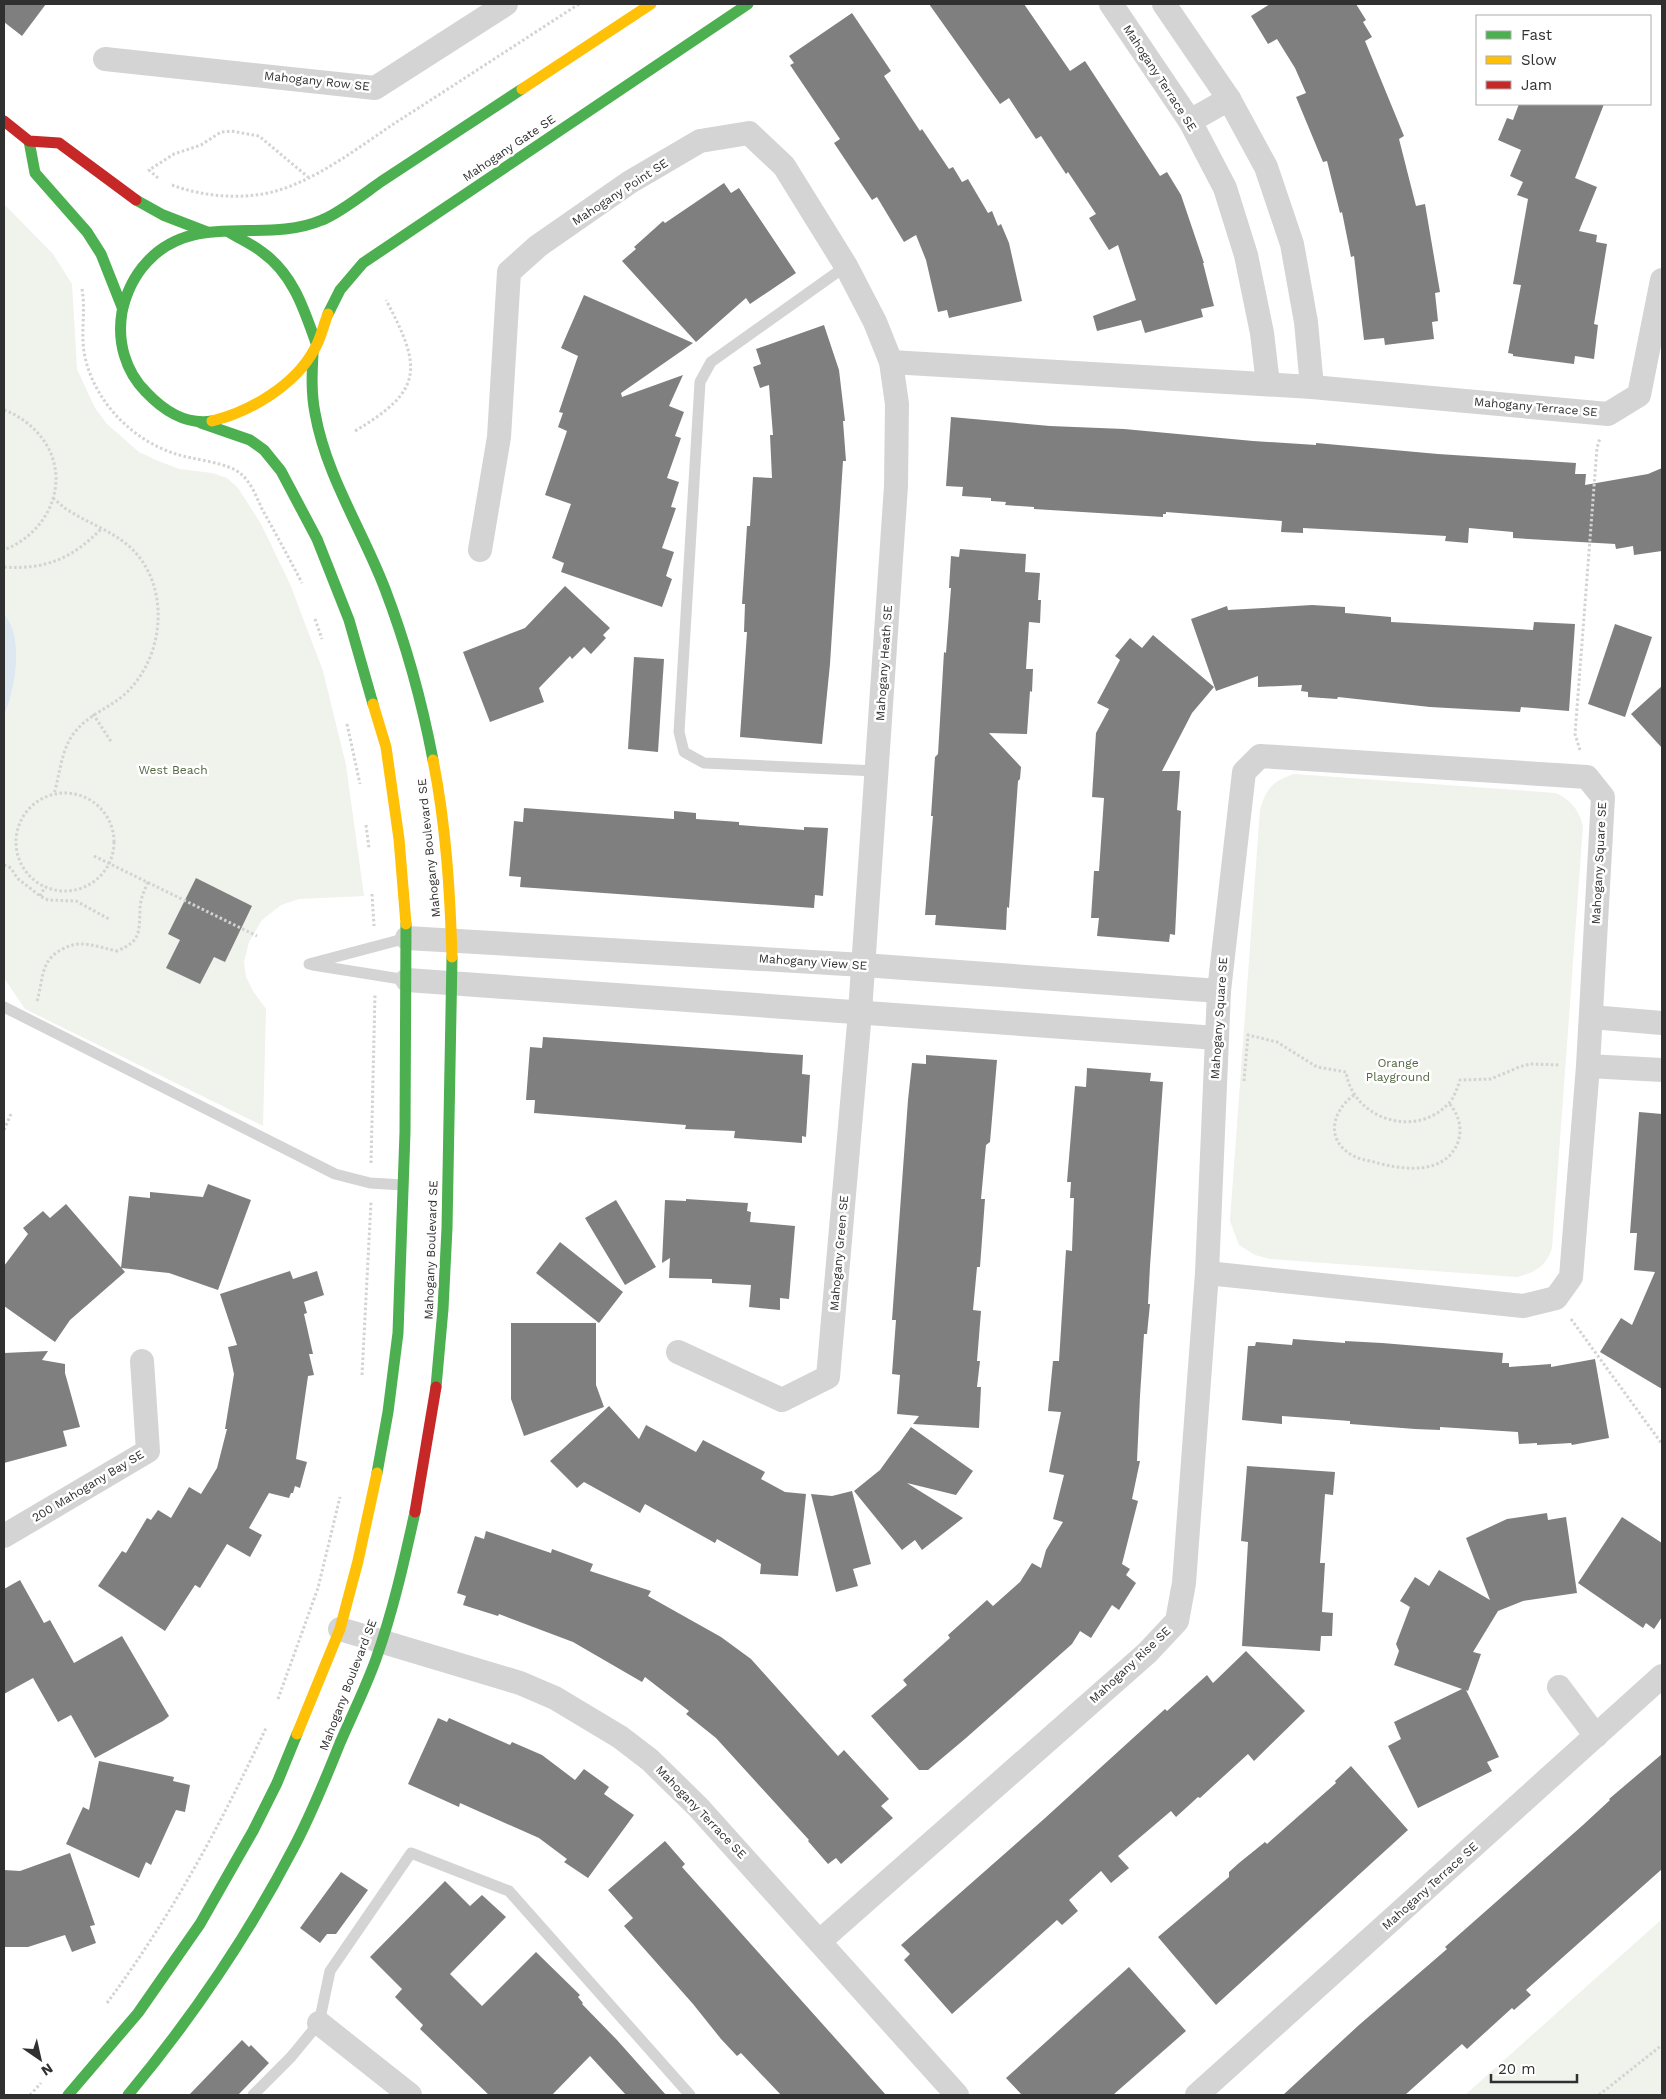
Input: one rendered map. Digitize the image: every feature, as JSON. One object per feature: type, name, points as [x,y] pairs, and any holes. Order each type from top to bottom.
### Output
[{"type":"street","name":"Mahogany Row SE","points":[[105,59],[375,88],[506,4]]},
{"type":"street","points":[[68,2095],[138,2012],[200,1924],[227,1878],[277,1783],[340,1629],[358,1561],[388,1412],[398,1333],[403,1185],[407,938],[399,839],[386,747],[349,620],[317,539],[281,471],[264,450],[250,440],[201,422],[188,420],[161,407],[133,376],[121,344],[122,307],[135,275],[150,257],[179,238],[207,232],[280,230],[323,220],[651,4]]},
{"type":"street","name":"Mahogany Gate SE","points":[[314,348],[330,307],[363,263],[748,4]]},
{"type":"street","name":"Mahogany Terrace SE","points":[[1111,4],[1190,120],[1225,188],[1246,255],[1262,332],[1268,384]]},
{"type":"street","points":[[1164,4],[1229,99],[1266,167],[1292,244],[1306,322],[1312,386]]},
{"type":"street","points":[[1190,120],[1229,99]]},
{"type":"street","points":[[4,120],[29,141],[59,143],[128,196],[163,215],[207,232]]},
{"type":"street","name":"Mahogany Point SE","points":[[480,550],[499,437],[509,272],[538,246],[630,182],[700,141],[749,133],[784,166],[846,266],[876,322],[891,362]]},
{"type":"street","points":[[29,141],[35,174],[87,232],[102,254],[122,307]]},
{"type":"street","points":[[201,422],[237,413],[264,400],[284,383],[314,348],[304,308],[287,275],[262,252],[228,232]]},
{"type":"street","name":"Mahogany Terrace SE","points":[[891,362],[1312,386],[1608,414],[1639,395],[1662,280]]},
{"type":"street","name":"Mahogany Boulevard SE","points":[[128,2095],[190,2015],[235,1949],[276,1881],[312,1810],[382,1642],[402,1570],[418,1498],[440,1352],[447,1241],[453,984],[447,863],[438,789],[429,740],[409,659],[384,588],[323,448],[310,384],[314,348]]},
{"type":"street","name":"Mahogany Heath SE","points":[[863,965],[896,486],[897,404],[891,362]]},
{"type":"street","name":"Mahogany Square SE","points":[[1207,1273],[1219,991],[1244,772],[1260,756],[1587,777],[1603,796],[1591,1018],[1571,1277],[1556,1298]]},
{"type":"street","name":"Mahogany View SE","points":[[407,938],[863,965],[1219,991]]},
{"type":"street","name":"Mahogany Green SE","points":[[678,1352],[782,1400],[828,1377],[863,965]]},
{"type":"street","points":[[407,980],[1217,1038]]},
{"type":"street","points":[[1591,1018],[1662,1023]]},
{"type":"street","points":[[1588,1066],[1662,1070]]},
{"type":"street","points":[[1207,1273],[1523,1306],[1556,1298]]},
{"type":"street","name":"Mahogany Rise SE","points":[[820,1941],[1147,1653],[1177,1621],[1184,1583],[1207,1273]]},
{"type":"street","name":"200 Mahogany Bay SE","points":[[4,1536],[148,1451],[142,1361]]},
{"type":"street","name":"Mahogany Terrace SE","points":[[340,1629],[520,1683],[555,1698],[620,1736],[675,1782],[957,2095]]},
{"type":"street","name":"Mahogany Terrace SE","points":[[1197,2095],[1662,1676]]},
{"type":"street","points":[[1559,1687],[1596,1736]]},
{"type":"street","points":[[319,2023],[410,2095]]},
{"type":"lane","points":[[846,266],[712,362],[700,382],[679,732],[684,752],[704,763],[876,771]]},
{"type":"lane","points":[[407,938],[309,964],[407,980]]},
{"type":"lane","points":[[4,1007],[335,1174],[370,1183],[403,1185]]},
{"type":"lane","points":[[253,2095],[291,2057],[319,2023],[330,1971],[411,1853],[509,1891],[690,2095]]},
{"type":"path","points":[[170,184],[185,190],[217,195],[256,195],[276,191],[308,177],[342,158],[579,4]]},
{"type":"path","points":[[162,181],[149,170],[174,154],[201,145],[221,132],[231,131],[259,136],[308,177]]},
{"type":"path","points":[[355,431],[391,407],[403,395],[409,384],[411,370],[404,338],[386,300]]},
{"type":"path","points":[[4,410],[28,422],[44,439],[54,461],[56,485],[51,508],[38,528],[20,544],[4,550]]},
{"type":"path","points":[[1587,777],[1575,734],[1597,448],[1608,414]]},
{"type":"path","points":[[251,488],[306,590]]},
{"type":"path","points":[[53,498],[70,512],[112,533],[134,550],[146,569],[156,592],[159,615],[157,640],[139,680],[124,695],[93,714],[73,734],[64,750],[54,794]]},
{"type":"path","points":[[4,567],[35,567],[57,560],[79,549],[102,528]]},
{"type":"path","points":[[315,617],[324,644]]},
{"type":"path","points":[[93,714],[112,743]]},
{"type":"path","points":[[346,718],[361,788]]},
{"type":"path","points":[[68,793],[82,796],[94,802],[104,811],[111,823],[114,836],[114,850],[110,864],[101,876],[89,885],[67,891],[45,887],[32,878],[23,867],[17,852],[16,837],[20,822],[28,810],[40,800],[54,794],[68,793]]},
{"type":"path","points":[[365,818],[370,858]]},
{"type":"path","points":[[94,856],[258,936]]},
{"type":"path","points":[[4,865],[11,868],[16,878],[40,896],[48,900],[76,902],[109,919]]},
{"type":"path","points":[[28,1020],[38,999],[47,963],[55,953],[67,946],[81,943],[117,951],[134,942],[139,933],[142,898],[148,882]]},
{"type":"path","points":[[372,885],[375,946]]},
{"type":"path","points":[[40,896],[45,887]]},
{"type":"path","points":[[362,1378],[368,1280],[375,975]]},
{"type":"path","points":[[1244,1081],[1248,1035],[1277,1042],[1317,1068],[1346,1072],[1348,1084],[1354,1095],[1369,1111],[1390,1120],[1417,1120],[1440,1111],[1449,1103],[1460,1080],[1491,1079],[1530,1064],[1560,1063],[1560,1072]]},
{"type":"path","points":[[1354,1095],[1344,1102],[1338,1111],[1335,1122],[1335,1132],[1344,1150],[1352,1156],[1362,1159],[1385,1165],[1410,1168],[1424,1168],[1436,1165],[1447,1159],[1455,1149],[1460,1137],[1460,1125],[1457,1113],[1449,1103]]},
{"type":"path","points":[[4,1130],[11,1114]]},
{"type":"path","points":[[1556,1298],[1662,1444]]},
{"type":"path","points":[[278,1700],[318,1588],[343,1488]]},
{"type":"path","points":[[106,2004],[165,1920],[203,1855],[238,1789],[267,1726]]},
{"type":"path","points":[[1599,2095],[1662,2044]]},
{"type":"path","points":[[30,2095],[43,2080]]},
{"type":"green space","name":"West Beach","points":[[4,204],[53,254],[72,284],[77,369],[95,408],[107,424],[139,452],[179,469],[212,473],[227,478],[238,488],[261,524],[290,584],[323,671],[346,765],[364,896],[299,899],[281,905],[262,920],[249,942],[244,962],[246,977],[266,1009],[263,1126],[25,1009],[4,978],[4,717],[12,693],[16,650],[10,624],[4,614]]},
{"type":"green space","name":"Orange Playground","points":[[1294,774],[1556,793],[1570,802],[1579,815],[1583,826],[1552,1248],[1547,1260],[1534,1271],[1517,1277],[1270,1259],[1255,1255],[1239,1245],[1230,1221],[1260,810],[1271,786],[1281,779]]},
{"type":"green space","points":[[1662,1919],[1662,2095],[1465,2095]]},
{"type":"shaded area","points":[[4,614],[14,636],[16,664],[12,692],[4,716]]},
{"type":"building","points":[[4,4],[46,4],[22,36],[4,22]]},
{"type":"building","points":[[929,4],[1024,4],[1070,71],[1085,61],[1160,176],[1167,172],[1181,195],[1204,263],[1214,306],[1201,309],[1203,317],[1145,333],[1141,320],[1097,331],[1093,316],[1136,300],[1118,245],[1109,250],[1089,218],[1096,214],[1068,172],[1066,174],[1041,136],[1036,139],[1009,98],[1000,104]]},
{"type":"building","points":[[1270,4],[1356,4],[1366,20],[1363,22],[1372,37],[1365,41],[1404,136],[1399,139],[1416,206],[1425,204],[1440,292],[1435,293],[1438,321],[1432,322],[1434,339],[1385,345],[1384,338],[1364,340],[1354,256],[1351,257],[1342,212],[1340,213],[1327,161],[1323,162],[1296,97],[1306,93],[1295,68],[1277,39],[1268,44],[1251,16]]},
{"type":"building","points":[[852,13],[891,71],[884,76],[920,131],[922,129],[949,169],[953,167],[962,182],[968,179],[988,213],[992,211],[998,226],[1001,224],[1009,243],[1022,301],[949,318],[947,310],[938,312],[926,260],[916,235],[904,242],[877,197],[872,200],[834,143],[840,139],[790,65],[794,63],[789,56]]},
{"type":"building","points":[[1519,105],[1604,105],[1575,178],[1597,187],[1579,231],[1597,235],[1596,242],[1607,244],[1594,324],[1598,325],[1594,359],[1575,356],[1574,364],[1513,356],[1513,354],[1508,353],[1521,285],[1513,284],[1528,199],[1517,195],[1523,182],[1510,176],[1521,150],[1498,140],[1507,118],[1513,120]]},
{"type":"building","points":[[724,183],[731,193],[739,188],[796,273],[750,304],[746,298],[696,342],[622,261],[636,249],[634,247],[663,221],[665,223]]},
{"type":"building","points":[[584,295],[693,343],[621,393],[622,397],[683,375],[669,406],[684,412],[675,436],[681,438],[667,478],[679,482],[671,507],[676,508],[662,548],[674,552],[666,576],[672,579],[662,607],[561,572],[564,563],[552,558],[571,504],[545,495],[567,431],[558,427],[563,413],[559,412],[578,356],[561,348]]},
{"type":"building","points":[[824,325],[839,370],[845,421],[843,421],[846,461],[843,461],[830,664],[822,744],[740,737],[747,632],[744,632],[745,604],[742,604],[747,526],[750,526],[753,477],[772,478],[770,435],[773,435],[769,385],[760,388],[753,367],[761,364],[756,349]]},
{"type":"building","points":[[951,417],[1050,426],[1124,429],[1253,441],[1316,445],[1316,443],[1438,454],[1576,463],[1575,474],[1586,474],[1585,485],[1648,474],[1662,468],[1662,551],[1634,555],[1633,546],[1616,549],[1615,544],[1513,538],[1513,532],[1469,528],[1468,543],[1445,541],[1446,536],[1396,533],[1303,528],[1303,533],[1281,532],[1282,521],[1166,512],[1166,514],[1163,514],[1163,517],[1034,509],[1034,507],[1005,505],[1006,502],[991,501],[991,498],[962,496],[963,487],[946,486]]},
{"type":"building","points":[[960,549],[1026,554],[1025,572],[1040,573],[1038,600],[1041,600],[1040,623],[1029,622],[1026,669],[1033,669],[1027,734],[989,733],[1021,767],[1020,779],[1018,781],[1006,930],[935,925],[936,915],[925,915],[933,816],[931,816],[935,757],[938,754],[944,652],[946,653],[951,588],[949,588],[951,556],[959,557]]},
{"type":"building","points":[[565,586],[610,628],[603,635],[606,638],[591,654],[584,647],[572,659],[570,656],[539,688],[544,702],[490,722],[463,652],[525,628]]},
{"type":"building","points":[[1312,605],[1345,607],[1345,613],[1391,617],[1391,622],[1533,630],[1534,622],[1575,624],[1569,711],[1521,707],[1520,712],[1430,707],[1338,697],[1337,699],[1308,697],[1308,692],[1301,691],[1302,685],[1258,687],[1258,676],[1216,691],[1191,619],[1227,606],[1228,610]]},
{"type":"building","points":[[1615,624],[1652,637],[1625,717],[1588,704]]},
{"type":"building","points":[[1153,635],[1214,687],[1192,713],[1162,771],[1180,771],[1177,810],[1181,811],[1175,935],[1170,934],[1169,942],[1097,936],[1099,918],[1091,918],[1094,871],[1099,871],[1104,798],[1092,797],[1096,733],[1109,709],[1097,703],[1120,660],[1115,656],[1130,638],[1142,648]]},
{"type":"building","points":[[634,657],[664,659],[658,752],[628,749]]},
{"type":"building","points":[[1662,686],[1662,748],[1631,714]]},
{"type":"building","points":[[524,808],[674,819],[674,811],[696,813],[696,819],[739,822],[739,825],[804,830],[804,827],[828,828],[823,896],[815,895],[814,908],[520,887],[521,877],[509,876],[514,821],[523,822]]},
{"type":"building","points":[[196,878],[252,906],[225,962],[214,957],[200,984],[166,968],[180,940],[168,934]]},
{"type":"building","points":[[543,1037],[803,1055],[802,1074],[810,1075],[806,1137],[802,1136],[802,1143],[734,1138],[735,1131],[685,1129],[686,1125],[534,1113],[535,1100],[526,1100],[530,1047],[542,1048]]},
{"type":"building","points":[[926,1055],[997,1060],[990,1142],[986,1145],[981,1199],[985,1199],[980,1267],[977,1267],[973,1310],[981,1311],[977,1361],[980,1361],[977,1387],[981,1387],[979,1428],[913,1424],[919,1416],[897,1414],[900,1375],[892,1374],[896,1320],[892,1320],[908,1100],[912,1063],[926,1064]]},
{"type":"building","points":[[1087,1068],[1151,1073],[1150,1081],[1163,1082],[1150,1266],[1148,1304],[1150,1304],[1147,1334],[1144,1334],[1140,1396],[1137,1461],[1140,1461],[1132,1499],[1138,1501],[1122,1564],[1130,1569],[1126,1575],[1136,1583],[1119,1610],[1112,1605],[1091,1638],[1080,1631],[1072,1644],[966,1738],[928,1770],[919,1770],[871,1716],[907,1685],[903,1680],[950,1638],[948,1635],[987,1600],[993,1606],[1020,1582],[1032,1563],[1041,1568],[1046,1550],[1063,1522],[1053,1519],[1064,1475],[1049,1472],[1061,1412],[1048,1411],[1053,1361],[1059,1361],[1066,1250],[1072,1251],[1074,1198],[1070,1198],[1071,1182],[1067,1182],[1075,1086],[1086,1087]]},
{"type":"building","points":[[1639,1112],[1662,1114],[1662,1389],[1600,1352],[1621,1318],[1632,1325],[1655,1272],[1634,1270],[1637,1233],[1630,1233]]},
{"type":"building","points":[[208,1184],[251,1200],[218,1290],[169,1273],[121,1268],[129,1196],[150,1198],[150,1192],[203,1197]]},
{"type":"building","points":[[686,1199],[748,1203],[747,1211],[751,1212],[750,1222],[795,1226],[789,1299],[780,1298],[780,1310],[749,1307],[751,1285],[712,1283],[712,1279],[669,1278],[670,1258],[662,1263],[665,1200],[686,1201]]},
{"type":"building","points":[[616,1200],[656,1267],[625,1285],[585,1218]]},
{"type":"building","points":[[66,1204],[125,1272],[70,1320],[55,1342],[4,1306],[4,1266],[28,1234],[23,1228],[43,1211],[50,1218]]},
{"type":"building","points":[[560,1242],[623,1292],[599,1323],[536,1273]]},
{"type":"building","points":[[290,1271],[293,1279],[317,1271],[324,1295],[304,1302],[307,1313],[304,1314],[313,1354],[309,1354],[314,1375],[308,1376],[296,1459],[307,1462],[300,1488],[295,1486],[289,1498],[269,1493],[249,1528],[262,1535],[250,1557],[227,1544],[200,1588],[195,1585],[165,1631],[98,1586],[122,1551],[126,1553],[147,1518],[151,1520],[158,1510],[171,1518],[189,1487],[201,1494],[217,1468],[227,1429],[225,1429],[234,1374],[228,1347],[237,1345],[220,1294]]},
{"type":"building","points":[[511,1323],[596,1323],[596,1385],[604,1407],[524,1436],[511,1399]]},
{"type":"building","points":[[1293,1339],[1345,1343],[1345,1341],[1382,1343],[1503,1353],[1502,1363],[1509,1363],[1509,1367],[1551,1364],[1551,1367],[1595,1359],[1609,1438],[1572,1445],[1571,1443],[1537,1445],[1537,1443],[1519,1444],[1518,1432],[1440,1427],[1440,1430],[1415,1429],[1350,1424],[1350,1421],[1282,1416],[1282,1424],[1242,1420],[1248,1346],[1255,1346],[1256,1342],[1292,1345]]},
{"type":"building","points":[[48,1351],[42,1360],[65,1364],[65,1373],[80,1427],[63,1431],[67,1446],[4,1463],[4,1353]]},
{"type":"building","points":[[609,1406],[639,1439],[646,1425],[696,1452],[703,1440],[765,1472],[761,1479],[785,1492],[806,1494],[798,1576],[760,1574],[761,1564],[717,1539],[715,1543],[645,1504],[640,1513],[584,1482],[577,1488],[550,1461]]},
{"type":"building","points":[[911,1427],[973,1471],[956,1495],[907,1483],[963,1518],[922,1550],[915,1540],[902,1550],[854,1491],[880,1470]]},
{"type":"building","points":[[1247,1466],[1335,1472],[1333,1495],[1325,1494],[1320,1563],[1325,1563],[1322,1612],[1333,1613],[1332,1636],[1321,1636],[1320,1651],[1242,1646],[1248,1542],[1241,1541]]},
{"type":"building","points":[[852,1491],[871,1564],[853,1569],[858,1586],[836,1592],[811,1494],[832,1496]]},
{"type":"building","points":[[1547,1513],[1548,1520],[1566,1517],[1577,1593],[1523,1601],[1498,1611],[1473,1652],[1481,1654],[1468,1691],[1466,1690],[1499,1757],[1487,1762],[1492,1771],[1418,1808],[1388,1746],[1401,1739],[1394,1722],[1462,1689],[1394,1665],[1399,1651],[1396,1644],[1410,1607],[1400,1601],[1415,1577],[1429,1586],[1439,1570],[1490,1600],[1466,1538],[1507,1519]]},
{"type":"building","points":[[1622,1517],[1662,1543],[1662,1617],[1654,1629],[1646,1623],[1643,1628],[1578,1583]]},
{"type":"building","points":[[486,1531],[551,1553],[552,1549],[593,1564],[590,1571],[651,1591],[648,1596],[721,1637],[751,1659],[838,1756],[844,1750],[889,1799],[881,1806],[893,1818],[841,1864],[836,1858],[828,1864],[809,1840],[716,1738],[686,1714],[689,1711],[645,1677],[642,1682],[573,1642],[499,1614],[498,1616],[463,1605],[466,1596],[457,1593],[475,1536],[484,1539]]},
{"type":"building","points":[[20,1580],[44,1623],[50,1620],[74,1663],[122,1636],[169,1716],[95,1758],[71,1715],[58,1722],[33,1678],[4,1694],[4,1589]]},
{"type":"building","points":[[1246,1651],[1305,1711],[1254,1761],[1248,1754],[1200,1798],[1198,1797],[1176,1817],[1171,1811],[1118,1856],[1129,1868],[1111,1883],[1101,1871],[1069,1900],[1078,1911],[1062,1925],[1057,1920],[952,2014],[904,1960],[910,1954],[901,1945],[1165,1709],[1167,1711],[1207,1675],[1213,1683]]},
{"type":"building","points":[[438,1718],[447,1722],[449,1718],[510,1745],[512,1742],[542,1755],[575,1780],[584,1769],[609,1787],[604,1794],[634,1815],[588,1878],[564,1862],[567,1859],[539,1838],[460,1803],[459,1807],[408,1784]]},
{"type":"building","points":[[1662,1754],[1662,1869],[1526,1990],[1531,1995],[1514,2010],[1512,2008],[1467,2049],[1462,2044],[1405,2095],[1283,2095],[1359,2025],[1447,1949],[1445,1947],[1583,1825],[1609,1799]]},
{"type":"building","points":[[99,1761],[174,1777],[173,1781],[190,1785],[185,1812],[176,1810],[151,1865],[146,1862],[139,1878],[66,1844],[83,1807],[89,1810]]},
{"type":"building","points":[[1351,1766],[1408,1830],[1216,2005],[1158,1937],[1229,1877],[1229,1872],[1239,1863],[1265,1842],[1267,1844],[1336,1783],[1335,1781]]},
{"type":"building","points":[[665,1841],[685,1864],[682,1867],[886,2095],[781,2095],[741,2053],[737,2056],[721,2039],[693,2004],[624,1926],[633,1918],[608,1890]]},
{"type":"building","points":[[70,1853],[95,1925],[90,1926],[96,1943],[72,1952],[65,1935],[28,1947],[4,1947],[4,1870],[20,1871]]},
{"type":"building","points":[[341,1872],[368,1890],[336,1934],[327,1934],[320,1943],[300,1928]]},
{"type":"building","points":[[445,1881],[470,1906],[482,1895],[506,1917],[450,1974],[482,2006],[536,1952],[580,1995],[578,1997],[582,2004],[666,2095],[626,2095],[590,2056],[552,2095],[489,2095],[420,2029],[423,2025],[395,1997],[402,1989],[370,1957]]},
{"type":"building","points":[[1129,1967],[1186,2031],[1113,2095],[1022,2095],[1006,2078]]},
{"type":"building","points":[[242,2040],[249,2047],[251,2045],[269,2063],[238,2095],[189,2095]]},
{"type":"traffic: fast","points":[[328,314],[340,290],[363,263],[748,4]]},
{"type":"traffic: fast","points":[[212,421],[202,422],[184,419],[168,411],[139,384],[128,365],[122,345],[122,312],[131,285],[147,262],[166,246],[186,237],[208,232],[277,230],[300,227],[329,217],[522,89]]},
{"type":"traffic: fast","points":[[29,141],[35,173],[87,232],[101,254],[122,307]]},
{"type":"traffic: fast","points":[[136,200],[163,215],[207,232]]},
{"type":"traffic: fast","points":[[229,232],[258,249],[273,261],[290,281],[302,305],[316,343]]},
{"type":"traffic: fast","points":[[313,353],[313,398],[320,436],[336,481],[376,567],[393,610],[413,673],[433,760]]},
{"type":"traffic: fast","points":[[201,423],[250,440],[264,450],[281,471],[317,539],[349,620],[373,704]]},
{"type":"traffic: fast","points":[[377,1473],[388,1412],[398,1333],[405,1132],[406,924]]},
{"type":"traffic: fast","points":[[436,1387],[443,1309],[447,1228],[452,957]]},
{"type":"traffic: fast","points":[[128,2095],[152,2066],[218,1976],[258,1912],[301,1834],[376,1659],[393,1605],[415,1512]]},
{"type":"traffic: fast","points":[[68,2095],[138,2013],[200,1924],[253,1831],[277,1783],[297,1734]]},
{"type":"traffic: slow","points":[[522,89],[651,4]]},
{"type":"traffic: slow","points":[[212,421],[227,417],[256,404],[295,375],[306,363],[316,346],[328,314]]},
{"type":"traffic: slow","points":[[373,704],[386,747],[399,839],[406,924]]},
{"type":"traffic: slow","points":[[433,760],[447,858],[452,957]]},
{"type":"traffic: slow","points":[[297,1734],[340,1629],[358,1561],[377,1473]]},
{"type":"traffic: jam","points":[[4,121],[29,141],[59,143],[136,200]]},
{"type":"traffic: jam","points":[[415,1512],[436,1387]]}]
